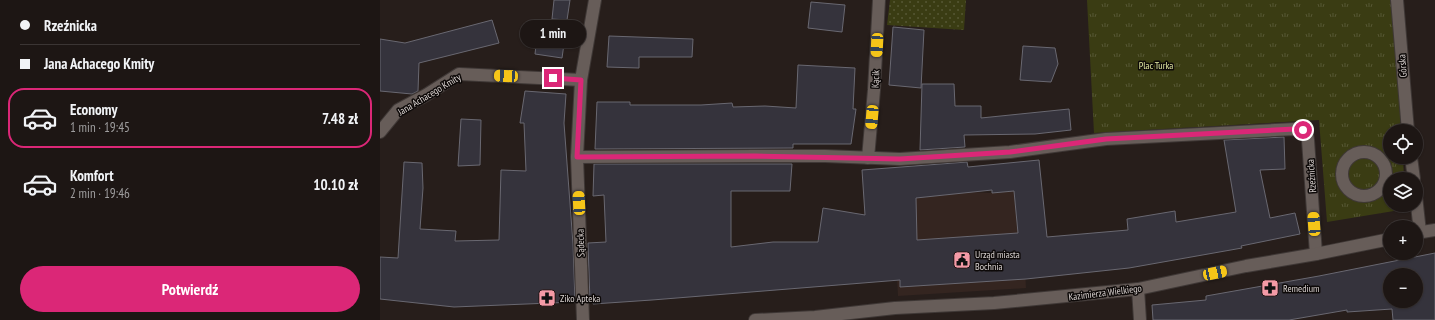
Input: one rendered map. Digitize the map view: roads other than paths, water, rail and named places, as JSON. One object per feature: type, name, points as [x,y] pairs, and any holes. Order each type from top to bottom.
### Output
[{"type":"street","name":"Sądecka","points":[[584,320],[577,157],[581,80],[595,0]]},
{"type":"street","name":"Kącik","points":[[868,158],[874,90],[879,0]]},
{"type":"street","name":"Górska","points":[[1397,0],[1407,124]]},
{"type":"street","name":"Jana Achacego Kmity","points":[[380,132],[398,110],[459,74],[581,80]]},
{"type":"street","name":"Rzeźnicka","points":[[577,157],[825,156],[900,159],[1010,152],[1106,139],[1295,129],[1303,130],[1307,134],[1308,140],[1316,254]]},
{"type":"street","points":[[1423,232],[1435,230]]},
{"type":"street","name":"Kazimierza Wielkiego","points":[[755,320],[816,318],[895,308],[994,303],[1138,290],[1246,266],[1383,240]]},
{"type":"street","points":[[1138,290],[1140,320]]},
{"type":"place","name":"Urząd miasta Bochnia","points":[[962,260]]},
{"type":"place","name":"Remedium","points":[[1270,288]]},
{"type":"place","name":"Ziko Apteka","points":[[547,298]]},
{"type":"park label","name":"Plac Turka","points":[[1156,65]]}]
